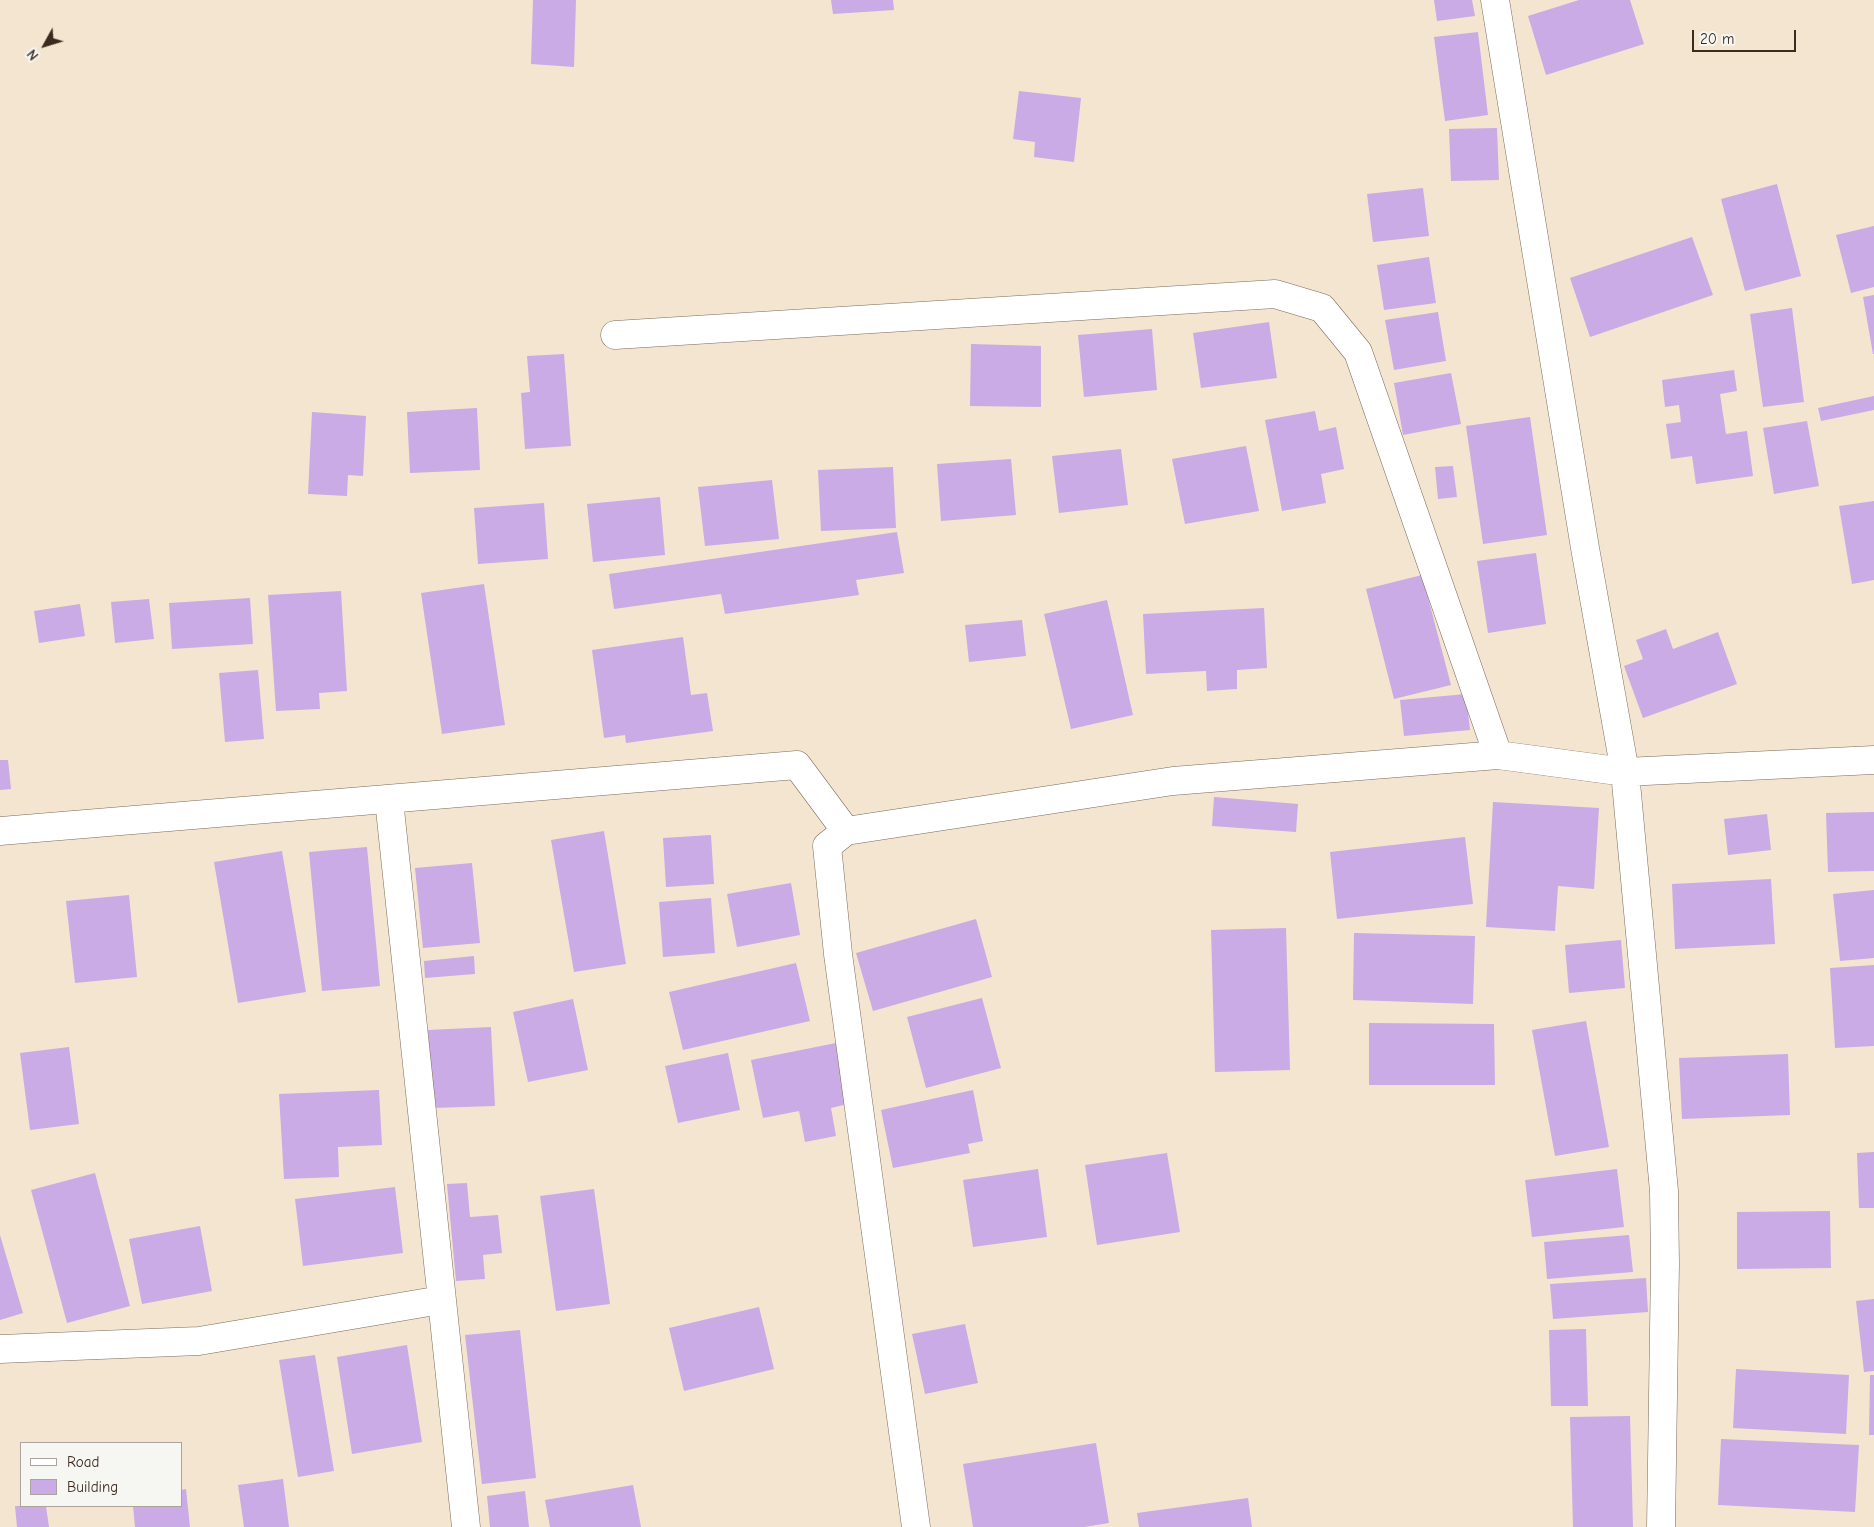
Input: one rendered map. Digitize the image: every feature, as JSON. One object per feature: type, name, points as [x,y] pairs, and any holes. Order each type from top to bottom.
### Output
[{"type":"street","points":[[1495,0],[1585,548],[1625,772],[1664,1191],[1665,1264],[1661,1527]]},
{"type":"street","points":[[615,335],[1275,294],[1322,308],[1358,352],[1498,755]]},
{"type":"street","points":[[916,1527],[837,944],[827,846],[846,831],[1173,781],[1498,755],[1625,772],[1874,760]]},
{"type":"street","points":[[0,831],[797,765],[846,831]]},
{"type":"street","points":[[389,800],[466,1527]]},
{"type":"street","points":[[0,1349],[200,1341],[441,1300]]},
{"type":"building","points":[[533,0],[576,0],[574,67],[531,64]]},
{"type":"building","points":[[831,0],[893,0],[894,10],[833,14]]},
{"type":"building","points":[[1434,0],[1472,0],[1475,16],[1437,21]]},
{"type":"building","points":[[1579,0],[1630,0],[1644,44],[1546,75],[1528,16]]},
{"type":"building","points":[[1478,32],[1488,115],[1445,121],[1434,37]]},
{"type":"building","points":[[1019,91],[1081,98],[1074,162],[1034,157],[1035,142],[1013,139]]},
{"type":"building","points":[[1497,128],[1499,180],[1451,181],[1449,129]]},
{"type":"building","points":[[1777,184],[1801,276],[1745,291],[1721,199]]},
{"type":"building","points":[[1423,188],[1429,236],[1373,242],[1367,194]]},
{"type":"building","points":[[1874,226],[1874,287],[1851,293],[1836,235]]},
{"type":"building","points":[[1692,237],[1713,295],[1590,337],[1570,278]]},
{"type":"building","points":[[1429,257],[1436,303],[1384,310],[1377,265]]},
{"type":"building","points":[[1874,295],[1874,354],[1873,354],[1863,297]]},
{"type":"building","points":[[1792,308],[1804,402],[1763,407],[1750,314]]},
{"type":"building","points":[[1438,312],[1446,361],[1394,370],[1385,320]]},
{"type":"building","points":[[1269,322],[1277,378],[1201,388],[1193,333]]},
{"type":"building","points":[[1152,329],[1157,390],[1084,397],[1078,335]]},
{"type":"building","points":[[971,344],[1041,346],[1041,407],[970,406]]},
{"type":"building","points":[[564,354],[571,446],[525,449],[521,393],[530,392],[527,356]]},
{"type":"building","points":[[1734,370],[1737,391],[1720,394],[1726,434],[1747,431],[1753,476],[1696,484],[1692,456],[1671,459],[1666,424],[1681,422],[1679,405],[1665,407],[1662,380]]},
{"type":"building","points":[[1451,373],[1461,424],[1403,435],[1394,383]]},
{"type":"building","points":[[1874,396],[1874,410],[1821,421],[1818,408]]},
{"type":"building","points":[[477,408],[480,470],[410,473],[407,412]]},
{"type":"building","points":[[1315,411],[1319,431],[1336,427],[1344,469],[1321,474],[1326,503],[1282,511],[1265,420]]},
{"type":"building","points":[[312,412],[366,416],[363,476],[348,475],[347,496],[308,494]]},
{"type":"building","points":[[1530,417],[1547,535],[1483,544],[1466,426]]},
{"type":"building","points":[[1807,421],[1819,486],[1774,494],[1763,428]]},
{"type":"building","points":[[1246,446],[1259,511],[1185,524],[1172,459]]},
{"type":"building","points":[[1121,449],[1128,505],[1059,513],[1052,456]]},
{"type":"building","points":[[1011,459],[1016,515],[941,521],[937,464]]},
{"type":"building","points":[[1453,466],[1457,497],[1438,499],[1435,467]]},
{"type":"building","points":[[893,467],[896,528],[821,531],[818,470]]},
{"type":"building","points":[[772,480],[779,539],[705,546],[698,487]]},
{"type":"building","points":[[660,497],[665,555],[593,562],[587,504]]},
{"type":"building","points":[[1874,501],[1874,580],[1852,584],[1839,506]]},
{"type":"building","points":[[544,503],[548,559],[478,564],[474,508]]},
{"type":"building","points":[[897,532],[904,573],[856,580],[859,595],[725,614],[721,594],[614,609],[609,574]]},
{"type":"building","points":[[1536,553],[1546,624],[1488,633],[1477,561]]},
{"type":"building","points":[[1422,575],[1451,685],[1394,699],[1366,589]]},
{"type":"building","points":[[484,584],[505,725],[442,734],[421,593]]},
{"type":"building","points":[[341,591],[347,691],[319,693],[320,709],[276,711],[268,595]]},
{"type":"building","points":[[250,598],[253,644],[172,649],[169,603]]},
{"type":"building","points":[[149,599],[154,639],[115,643],[111,602]]},
{"type":"building","points":[[1107,600],[1133,715],[1071,729],[1044,614]]},
{"type":"building","points":[[80,604],[85,636],[39,643],[34,611]]},
{"type":"building","points":[[1264,608],[1267,668],[1237,670],[1237,689],[1207,691],[1206,671],[1146,674],[1143,614]]},
{"type":"building","points":[[1022,620],[1026,656],[969,662],[965,625]]},
{"type":"building","points":[[1666,629],[1673,649],[1718,632],[1737,684],[1643,718],[1624,666],[1643,659],[1636,640]]},
{"type":"building","points":[[683,637],[691,695],[707,693],[713,731],[626,743],[625,735],[604,738],[592,650]]},
{"type":"building","points":[[258,670],[264,739],[225,742],[219,673]]},
{"type":"building","points":[[1466,694],[1470,730],[1404,736],[1400,700]]},
{"type":"building","points":[[0,760],[8,760],[11,789],[0,790]]},
{"type":"building","points":[[1214,797],[1298,804],[1296,832],[1212,826]]},
{"type":"building","points":[[1493,802],[1599,808],[1594,889],[1558,886],[1555,931],[1486,927]]},
{"type":"building","points":[[1874,812],[1874,871],[1828,872],[1826,813]]},
{"type":"building","points":[[1767,814],[1771,850],[1728,855],[1724,819]]},
{"type":"building","points":[[604,831],[626,964],[574,972],[551,840]]},
{"type":"building","points":[[711,835],[714,884],[666,887],[663,838]]},
{"type":"building","points":[[1465,837],[1473,904],[1337,919],[1330,852]]},
{"type":"building","points":[[367,847],[380,986],[322,991],[309,852]]},
{"type":"building","points":[[282,851],[306,992],[238,1003],[214,862]]},
{"type":"building","points":[[472,863],[480,943],[423,948],[415,868]]},
{"type":"building","points":[[1771,879],[1775,944],[1675,949],[1672,884]]},
{"type":"building","points":[[791,883],[800,935],[737,947],[727,894]]},
{"type":"building","points":[[1874,890],[1874,958],[1840,961],[1833,894]]},
{"type":"building","points":[[129,895],[137,977],[75,983],[66,901]]},
{"type":"building","points":[[711,898],[715,953],[663,957],[659,902]]},
{"type":"building","points":[[976,919],[992,977],[873,1011],[856,953]]},
{"type":"building","points":[[1286,928],[1290,1070],[1215,1072],[1211,930]]},
{"type":"building","points":[[1354,933],[1475,936],[1473,1004],[1353,1000]]},
{"type":"building","points":[[1621,940],[1625,988],[1569,993],[1565,945]]},
{"type":"building","points":[[474,956],[475,974],[425,978],[424,961]]},
{"type":"building","points":[[796,963],[810,1021],[683,1050],[669,992]]},
{"type":"building","points":[[1874,965],[1874,1046],[1835,1048],[1830,968]]},
{"type":"building","points":[[982,998],[1001,1068],[926,1088],[907,1017]]},
{"type":"building","points":[[573,999],[588,1070],[528,1082],[513,1012]]},
{"type":"building","points":[[1586,1021],[1609,1147],[1555,1156],[1532,1030]]},
{"type":"building","points":[[1369,1023],[1494,1024],[1495,1085],[1369,1085]]},
{"type":"building","points":[[491,1027],[495,1106],[432,1108],[428,1030]]},
{"type":"building","points":[[836,1043],[848,1104],[831,1108],[836,1136],[805,1142],[799,1111],[763,1118],[751,1060]]},
{"type":"building","points":[[69,1047],[79,1124],[30,1130],[20,1053]]},
{"type":"building","points":[[728,1053],[740,1110],[678,1123],[665,1066]]},
{"type":"building","points":[[1788,1054],[1790,1115],[1682,1119],[1679,1058]]},
{"type":"building","points":[[379,1090],[382,1145],[338,1147],[339,1177],[284,1179],[279,1094]]},
{"type":"building","points":[[973,1090],[983,1141],[968,1144],[970,1153],[893,1168],[881,1110]]},
{"type":"building","points":[[1874,1152],[1874,1208],[1859,1208],[1857,1153]]},
{"type":"building","points":[[1167,1153],[1180,1232],[1097,1245],[1085,1165]]},
{"type":"building","points":[[1038,1169],[1047,1237],[973,1247],[963,1180]]},
{"type":"building","points":[[1617,1169],[1624,1227],[1532,1237],[1525,1180]]},
{"type":"building","points":[[95,1173],[130,1306],[67,1323],[31,1190]]},
{"type":"building","points":[[467,1183],[470,1217],[498,1215],[502,1253],[483,1255],[485,1279],[456,1281],[447,1184]]},
{"type":"building","points":[[395,1187],[403,1253],[303,1266],[295,1199]]},
{"type":"building","points":[[594,1189],[610,1304],[556,1311],[540,1196]]},
{"type":"building","points":[[1830,1211],[1831,1268],[1737,1269],[1737,1212]]},
{"type":"building","points":[[200,1226],[212,1291],[142,1304],[129,1239]]},
{"type":"building","points":[[0,1235],[23,1313],[0,1320]]},
{"type":"building","points":[[1629,1235],[1633,1272],[1547,1279],[1544,1242]]},
{"type":"building","points":[[1646,1278],[1648,1312],[1553,1319],[1550,1284]]},
{"type":"building","points":[[1874,1299],[1874,1371],[1864,1372],[1856,1301]]},
{"type":"building","points":[[759,1307],[774,1369],[684,1391],[669,1328]]},
{"type":"building","points":[[965,1324],[978,1383],[925,1394],[912,1334]]},
{"type":"building","points":[[1586,1329],[1588,1406],[1551,1406],[1549,1330]]},
{"type":"building","points":[[520,1330],[536,1478],[482,1484],[465,1335]]},
{"type":"building","points":[[407,1345],[422,1442],[352,1454],[337,1357]]},
{"type":"building","points":[[315,1355],[334,1471],[298,1477],[279,1360]]},
{"type":"building","points":[[1736,1369],[1849,1375],[1846,1434],[1733,1428]]},
{"type":"building","points":[[1870,1375],[1874,1375],[1874,1435],[1869,1435]]},
{"type":"building","points":[[1630,1416],[1633,1527],[1573,1527],[1570,1417]]},
{"type":"building","points":[[1721,1439],[1859,1445],[1855,1512],[1718,1505]]},
{"type":"building","points":[[1096,1443],[1109,1523],[1084,1527],[973,1527],[963,1464]]},
{"type":"building","points":[[283,1479],[289,1527],[244,1527],[238,1485]]},
{"type":"building","points":[[633,1485],[641,1527],[550,1527],[545,1500]]},
{"type":"building","points":[[186,1489],[190,1527],[135,1527],[133,1507],[182,1507],[182,1490]]},
{"type":"building","points":[[525,1491],[529,1527],[490,1527],[487,1496]]},
{"type":"building","points":[[1248,1498],[1252,1527],[1139,1527],[1137,1513]]},
{"type":"building","points":[[15,1506],[46,1507],[49,1527],[17,1527]]}]
